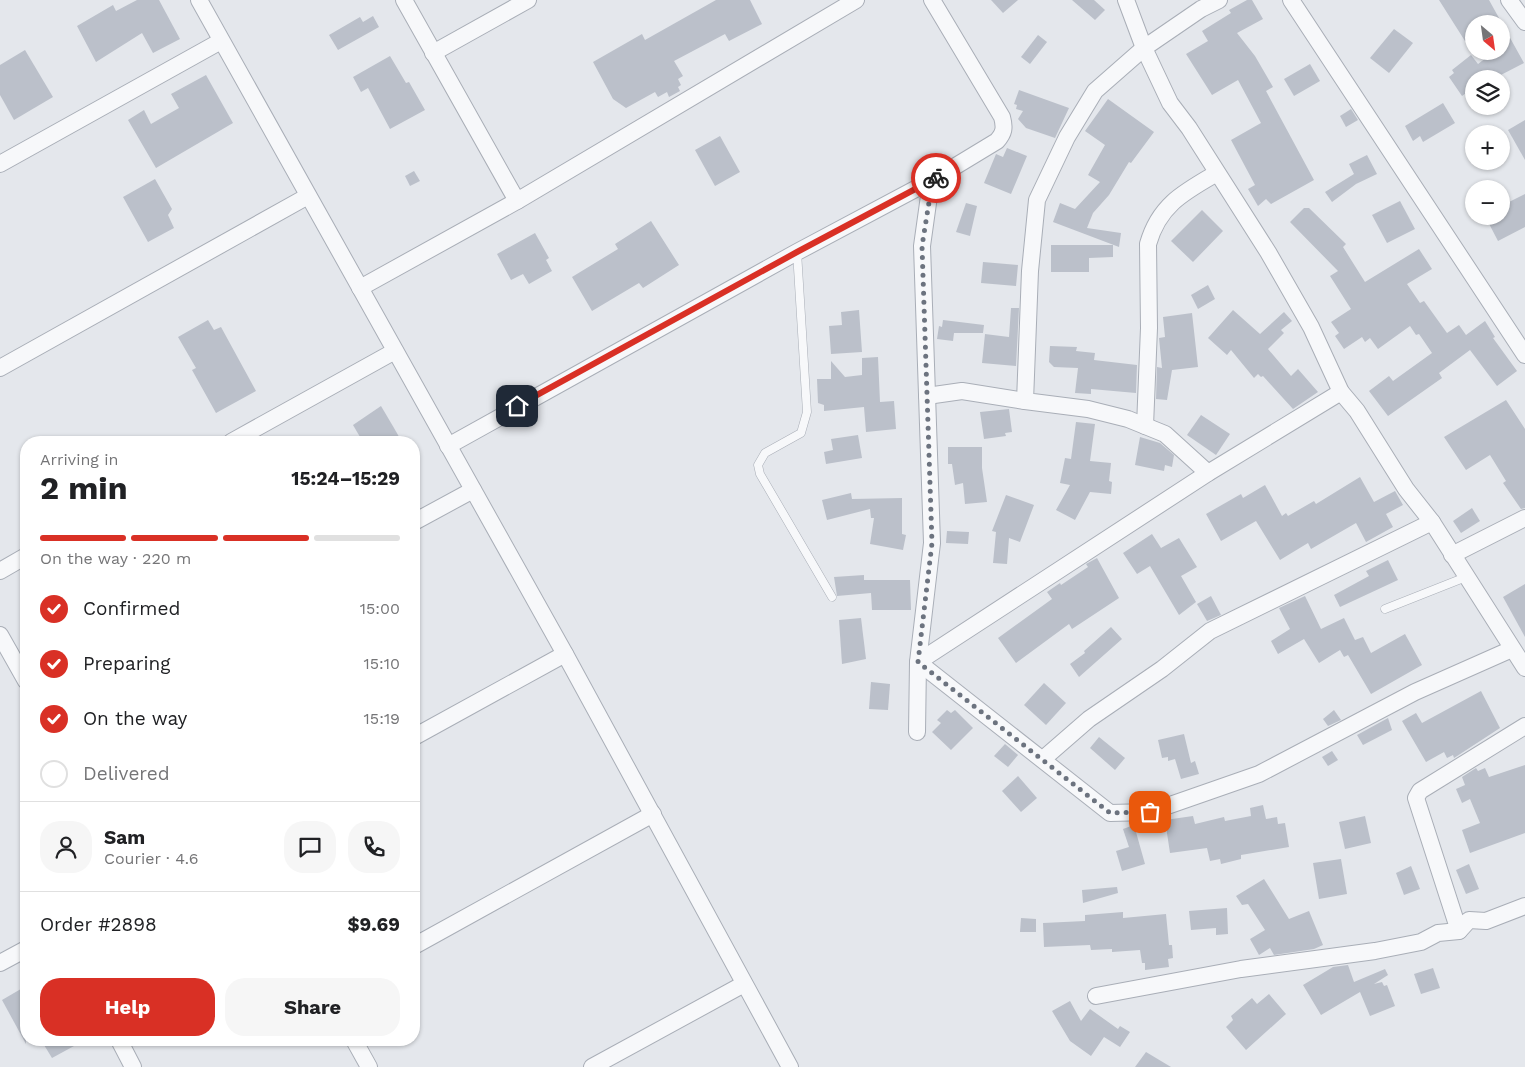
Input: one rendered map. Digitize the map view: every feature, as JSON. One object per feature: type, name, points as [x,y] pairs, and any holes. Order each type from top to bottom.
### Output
[{"type":"street","points":[[199,0],[565,654],[790,1067]]},
{"type":"street","points":[[404,0],[517,201]]},
{"type":"street","points":[[433,53],[528,0]]},
{"type":"street","points":[[360,288],[517,201],[856,0]]},
{"type":"street","points":[[448,446],[797,252],[936,178],[997,142],[1003,134],[1005,125],[1002,117],[932,0]]},
{"type":"street","points":[[1126,0],[1144,48],[1170,103],[1189,128],[1268,252],[1311,327],[1341,392],[1357,411],[1406,489],[1432,522],[1525,668]]},
{"type":"street","points":[[1025,401],[1030,271],[1037,200],[1066,137],[1095,90],[1144,48],[1201,9],[1219,0]]},
{"type":"street","points":[[1291,0],[1525,355]]},
{"type":"street","points":[[1509,0],[1525,22]]},
{"type":"street","points":[[0,164],[221,41]]},
{"type":"street","points":[[1145,426],[1149,328],[1148,244],[1151,233],[1168,205],[1181,194],[1217,173]]},
{"type":"street","points":[[917,732],[918,662],[932,543],[922,246],[930,196],[936,178]]},
{"type":"street","points":[[0,368],[308,196]]},
{"type":"street","points":[[242,436],[395,352]]},
{"type":"street","points":[[927,396],[962,391],[1088,409],[1165,434],[1208,473]]},
{"type":"street","points":[[918,662],[1208,473],[1341,392]]},
{"type":"street","points":[[420,519],[473,490]]},
{"type":"street","points":[[1452,555],[1525,518]]},
{"type":"street","points":[[1043,759],[1068,734],[1162,669],[1210,631],[1432,522]]},
{"type":"street","points":[[0,570],[20,559]]},
{"type":"street","points":[[0,635],[20,671]]},
{"type":"street","points":[[918,662],[1110,813],[1150,812],[1259,774],[1415,692],[1512,649]]},
{"type":"street","points":[[420,734],[565,654]]},
{"type":"street","points":[[1459,931],[1416,798],[1420,791],[1525,726]]},
{"type":"street","points":[[420,943],[653,814]]},
{"type":"street","points":[[1096,996],[1241,969],[1374,951],[1421,942],[1438,933],[1459,931],[1469,920],[1486,921],[1525,906]]},
{"type":"street","points":[[0,964],[20,952]]},
{"type":"street","points":[[592,1067],[744,984]]},
{"type":"street","points":[[122,1046],[134,1067]]},
{"type":"street","points":[[357,1046],[369,1067]]},
{"type":"lane","points":[[797,252],[807,412],[805,426],[801,434],[765,453],[758,465],[760,474],[832,597]]},
{"type":"lane","points":[[1385,609],[1466,577]]},
{"type":"building","points":[[137,0],[159,0],[180,39],[153,53],[142,33],[96,62],[77,26],[113,5],[116,11]]},
{"type":"building","points":[[716,0],[750,0],[762,24],[729,41],[725,34],[674,61],[683,76],[678,79],[681,85],[678,87],[680,91],[669,97],[667,92],[658,97],[655,92],[626,108],[613,99],[593,62],[642,34],[645,40]]},
{"type":"building","points":[[991,0],[1018,0],[1003,13]]},
{"type":"building","points":[[1072,0],[1094,0],[1105,10],[1095,20]]},
{"type":"building","points":[[1247,0],[1252,0],[1263,19],[1237,33],[1255,56],[1273,87],[1266,91],[1314,180],[1271,204],[1266,199],[1258,206],[1248,189],[1255,185],[1231,140],[1261,123],[1238,80],[1212,95],[1186,54],[1208,41],[1202,31],[1231,13],[1229,10]]},
{"type":"building","points":[[1439,0],[1489,0],[1497,15],[1465,15],[1465,41]]},
{"type":"building","points":[[373,16],[379,27],[338,50],[329,35],[360,17],[363,22]]},
{"type":"building","points":[[1394,29],[1413,43],[1389,73],[1370,58]]},
{"type":"building","points":[[1038,35],[1047,42],[1030,64],[1021,57]]},
{"type":"building","points":[[1510,38],[1524,63],[1510,70],[1465,70],[1465,94],[1462,96],[1449,77],[1454,73],[1452,70],[1465,60],[1475,60],[1478,64],[1483,60],[1510,60]]},
{"type":"building","points":[[25,50],[53,97],[14,120],[0,95],[0,65]]},
{"type":"building","points":[[390,56],[406,83],[409,82],[425,110],[390,129],[368,88],[361,92],[353,77]]},
{"type":"building","points":[[1310,64],[1320,81],[1294,96],[1284,79]]},
{"type":"building","points":[[206,75],[233,123],[156,168],[128,120],[144,110],[151,124],[179,108],[171,94]]},
{"type":"building","points":[[1019,90],[1069,108],[1055,138],[1026,128],[1018,119],[1023,111],[1016,109],[1017,105],[1014,104]]},
{"type":"building","points":[[1108,99],[1154,132],[1131,163],[1129,162],[1109,195],[1093,213],[1087,228],[1121,233],[1119,247],[1053,222],[1060,203],[1075,209],[1100,182],[1088,175],[1105,145],[1085,131]]},
{"type":"building","points":[[1443,103],[1455,123],[1423,142],[1420,136],[1413,141],[1405,126]]},
{"type":"building","points":[[1351,109],[1358,120],[1346,127],[1340,116]]},
{"type":"building","points":[[1525,120],[1525,160],[1510,134],[1510,129]]},
{"type":"building","points":[[720,136],[740,172],[715,186],[695,150]]},
{"type":"building","points":[[1007,148],[1027,156],[1011,194],[984,183],[996,154],[1003,157]]},
{"type":"building","points":[[1367,155],[1377,174],[1356,184],[1332,202],[1325,192],[1354,174],[1349,164]]},
{"type":"building","points":[[414,171],[420,181],[410,186],[405,176]]},
{"type":"building","points":[[155,179],[172,209],[168,215],[174,228],[148,242],[123,197]]},
{"type":"building","points":[[1525,194],[1525,227],[1498,241],[1490,225],[1510,225],[1510,202]]},
{"type":"building","points":[[1400,201],[1415,229],[1387,243],[1372,215]]},
{"type":"building","points":[[966,203],[977,206],[970,236],[956,232]]},
{"type":"building","points":[[1304,208],[1309,208],[1346,244],[1343,247],[1365,282],[1419,249],[1432,269],[1407,284],[1420,303],[1424,301],[1447,333],[1459,325],[1466,335],[1485,321],[1495,337],[1493,338],[1517,371],[1497,386],[1470,350],[1439,373],[1442,378],[1388,416],[1369,391],[1389,376],[1393,381],[1432,353],[1419,334],[1416,335],[1410,326],[1378,349],[1370,338],[1365,342],[1362,337],[1344,349],[1335,336],[1339,333],[1331,322],[1351,309],[1330,276],[1338,271],[1290,222]]},
{"type":"building","points":[[1202,210],[1223,231],[1193,262],[1171,241]]},
{"type":"building","points":[[651,221],[679,265],[643,288],[639,283],[592,311],[572,277],[618,249],[615,244]]},
{"type":"building","points":[[535,233],[549,258],[546,260],[552,271],[529,284],[523,274],[511,280],[497,254]]},
{"type":"building","points":[[1051,245],[1113,245],[1113,257],[1089,258],[1089,272],[1051,272]]},
{"type":"building","points":[[983,262],[1018,265],[1016,286],[981,283]]},
{"type":"building","points":[[1208,285],[1215,299],[1198,309],[1191,295]]},
{"type":"building","points":[[1011,308],[1019,308],[1016,366],[982,363],[985,334],[1009,337]]},
{"type":"building","points":[[859,310],[862,352],[831,354],[829,326],[842,325],[841,312]]},
{"type":"building","points":[[1233,310],[1260,334],[1284,312],[1292,321],[1281,330],[1284,333],[1268,349],[1291,376],[1298,369],[1318,392],[1293,409],[1263,376],[1261,377],[1258,374],[1254,378],[1231,350],[1227,355],[1208,338]]},
{"type":"building","points":[[1192,313],[1198,367],[1172,370],[1167,400],[1156,399],[1157,367],[1162,368],[1159,338],[1165,337],[1163,317]]},
{"type":"building","points":[[208,320],[214,330],[221,327],[256,391],[216,413],[192,370],[196,368],[178,337]]},
{"type":"building","points":[[943,320],[984,325],[983,333],[954,333],[953,341],[937,339],[939,326],[942,327]]},
{"type":"building","points":[[1050,346],[1077,347],[1076,351],[1095,353],[1094,360],[1137,365],[1136,393],[1091,389],[1091,394],[1075,393],[1078,368],[1054,367],[1049,362]]},
{"type":"building","points":[[878,357],[880,402],[894,401],[896,429],[866,432],[864,407],[824,411],[824,405],[818,403],[817,379],[831,379],[831,361],[845,377],[862,375],[862,358]]},
{"type":"building","points":[[1506,400],[1525,429],[1525,508],[1521,509],[1503,483],[1506,481],[1490,455],[1466,470],[1444,437]]},
{"type":"building","points":[[381,406],[398,436],[359,436],[353,425]]},
{"type":"building","points":[[1009,409],[1012,432],[1005,433],[1006,436],[984,439],[980,412]]},
{"type":"building","points":[[1201,415],[1230,434],[1216,455],[1187,435]]},
{"type":"building","points":[[1076,422],[1095,424],[1090,461],[1111,463],[1109,481],[1112,482],[1111,494],[1090,492],[1075,520],[1056,510],[1070,485],[1060,483],[1065,458],[1071,459]]},
{"type":"building","points":[[858,435],[862,458],[826,464],[824,452],[833,450],[831,439]]},
{"type":"building","points":[[1140,437],[1160,443],[1174,455],[1172,467],[1165,465],[1164,471],[1135,465]]},
{"type":"building","points":[[948,447],[982,447],[982,468],[987,502],[965,504],[963,483],[955,485],[952,464],[948,464]]},
{"type":"building","points":[[1360,477],[1374,502],[1395,491],[1403,505],[1386,514],[1393,527],[1366,542],[1356,523],[1311,549],[1308,543],[1280,560],[1256,521],[1221,541],[1206,514],[1241,494],[1243,498],[1265,485],[1282,516],[1286,513],[1288,516],[1314,501],[1316,504]]},
{"type":"building","points":[[851,493],[852,499],[902,498],[902,534],[906,535],[903,550],[870,544],[874,518],[871,518],[870,509],[827,520],[822,500]]},
{"type":"building","points":[[1006,495],[1034,505],[1020,542],[1009,538],[1007,564],[993,563],[996,532],[992,531]]},
{"type":"building","points":[[1472,508],[1480,521],[1461,533],[1453,521]]},
{"type":"building","points":[[947,531],[969,532],[968,544],[946,543]]},
{"type":"building","points":[[1152,534],[1161,548],[1179,538],[1197,567],[1181,576],[1196,602],[1179,615],[1150,566],[1137,574],[1123,553]]},
{"type":"building","points":[[1097,558],[1119,598],[1072,629],[1069,624],[1016,663],[998,638],[1052,599],[1047,592],[1088,567],[1086,564]]},
{"type":"building","points":[[1388,560],[1398,580],[1340,607],[1334,595],[1369,576],[1366,571]]},
{"type":"building","points":[[864,575],[864,580],[910,580],[911,610],[872,610],[871,593],[837,596],[834,577]]},
{"type":"building","points":[[1525,584],[1525,637],[1503,597]]},
{"type":"building","points":[[1211,596],[1221,615],[1207,621],[1197,604]]},
{"type":"building","points":[[1305,596],[1321,629],[1344,618],[1355,640],[1363,637],[1371,653],[1405,634],[1422,665],[1371,694],[1348,655],[1344,657],[1340,650],[1319,663],[1304,639],[1278,654],[1271,641],[1290,629],[1279,608]]},
{"type":"building","points":[[861,618],[866,659],[842,664],[839,620]]},
{"type":"building","points":[[1111,627],[1122,639],[1079,677],[1070,664],[1085,653],[1084,651]]},
{"type":"building","points":[[871,682],[890,684],[888,710],[869,709]]},
{"type":"building","points":[[1044,683],[1066,703],[1046,725],[1024,705]]},
{"type":"building","points":[[1481,691],[1500,728],[1454,758],[1453,755],[1447,758],[1444,752],[1426,762],[1402,721],[1416,713],[1422,723]]},
{"type":"building","points":[[947,710],[951,713],[955,710],[973,728],[951,750],[932,732],[941,723],[937,720]]},
{"type":"building","points":[[1334,710],[1341,720],[1328,726],[1323,719]]},
{"type":"building","points":[[1388,718],[1392,730],[1363,745],[1357,735]]},
{"type":"building","points":[[1184,734],[1191,763],[1195,761],[1199,774],[1181,779],[1175,759],[1168,761],[1168,757],[1162,758],[1158,740]]},
{"type":"building","points":[[1099,737],[1125,758],[1115,770],[1090,748]]},
{"type":"building","points":[[1005,744],[1018,755],[1008,767],[994,756]]},
{"type":"building","points":[[1332,751],[1338,760],[1328,766],[1322,757]]},
{"type":"building","points":[[1525,765],[1525,833],[1470,853],[1462,830],[1480,823],[1470,799],[1462,803],[1456,789],[1465,785],[1462,777],[1476,768],[1478,771],[1485,768],[1489,777]]},
{"type":"building","points":[[1018,776],[1037,798],[1021,812],[1002,791]]},
{"type":"building","points":[[1263,805],[1266,819],[1277,817],[1278,824],[1285,823],[1289,847],[1241,855],[1241,859],[1221,864],[1220,859],[1210,861],[1207,848],[1170,853],[1165,820],[1193,816],[1195,824],[1224,817],[1225,821],[1251,816],[1250,808]]},
{"type":"building","points":[[1365,816],[1371,843],[1345,849],[1339,822]]},
{"type":"building","points":[[1134,825],[1145,864],[1122,871],[1116,851],[1129,847],[1123,829]]},
{"type":"building","points":[[1341,859],[1347,894],[1319,899],[1313,863]]},
{"type":"building","points":[[1469,864],[1479,889],[1466,894],[1456,870]]},
{"type":"building","points":[[1411,866],[1420,889],[1404,895],[1396,873]]},
{"type":"building","points":[[1264,879],[1289,919],[1309,911],[1323,945],[1314,949],[1274,955],[1270,948],[1259,955],[1250,939],[1265,930],[1248,904],[1242,905],[1236,896]]},
{"type":"building","points":[[1117,887],[1118,893],[1083,903],[1082,890]]},
{"type":"building","points":[[1227,908],[1228,934],[1216,935],[1216,928],[1191,930],[1189,911]]},
{"type":"building","points":[[1123,912],[1123,918],[1166,914],[1169,945],[1172,945],[1173,958],[1168,959],[1169,967],[1145,970],[1145,963],[1142,963],[1140,950],[1112,952],[1112,949],[1091,950],[1090,945],[1044,947],[1043,923],[1085,921],[1085,915]]},
{"type":"building","points":[[1021,918],[1036,919],[1036,932],[1020,932]]},
{"type":"building","points":[[1348,965],[1354,982],[1385,969],[1388,975],[1374,984],[1382,982],[1384,986],[1387,985],[1395,1006],[1370,1016],[1360,992],[1321,1015],[1303,985],[1333,967]]},
{"type":"building","points":[[1433,968],[1440,988],[1421,994],[1414,974]]},
{"type":"building","points":[[20,990],[20,1033],[2,1000]]},
{"type":"building","points":[[1269,994],[1286,1014],[1246,1050],[1226,1027],[1233,1020],[1231,1016],[1252,998],[1257,1004]]},
{"type":"building","points":[[1070,1001],[1081,1021],[1090,1009],[1118,1029],[1120,1026],[1130,1032],[1120,1047],[1104,1037],[1091,1056],[1070,1041],[1052,1011]]},
{"type":"building","points":[[45,1046],[74,1046],[52,1058]]},
{"type":"building","points":[[1146,1052],[1171,1067],[1135,1067]]},
{"type":"way so far","points":[[936,178],[930,196],[922,246],[932,543],[918,662],[1110,813],[1150,812]]},
{"type":"route","points":[[517,406],[936,178]]}]
